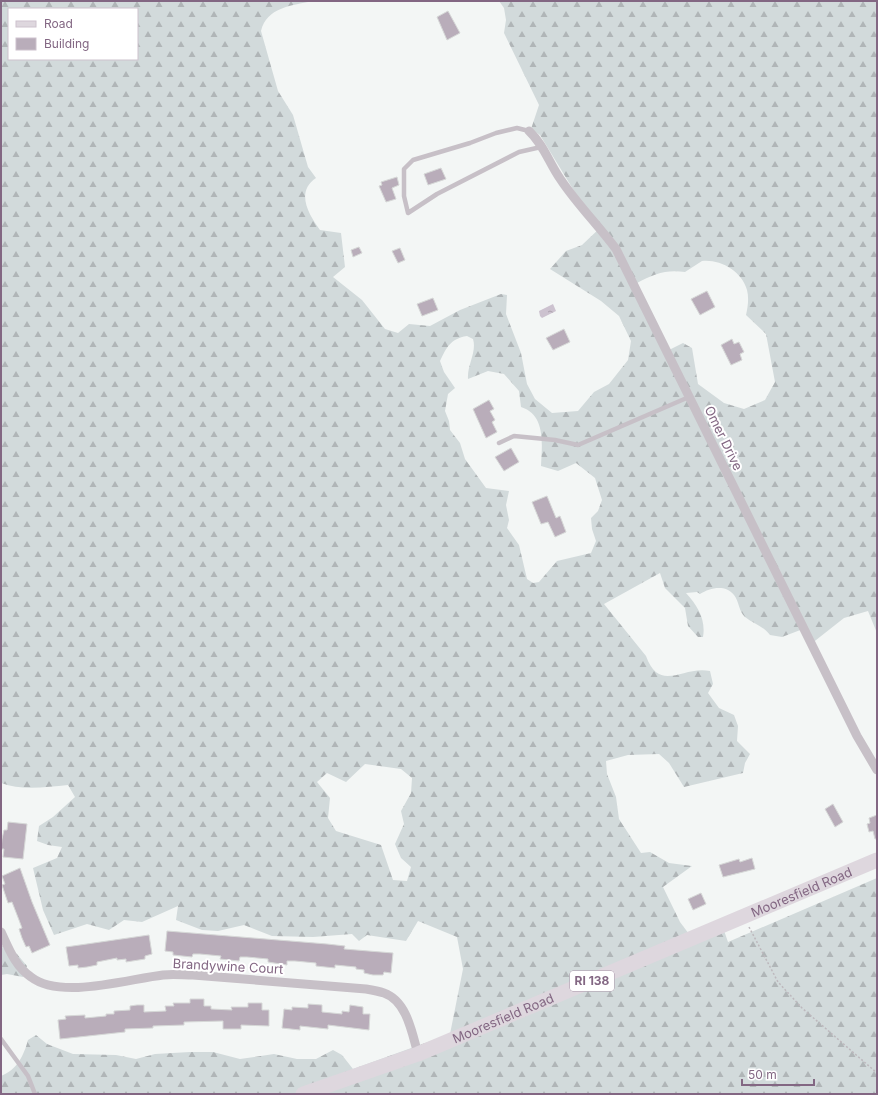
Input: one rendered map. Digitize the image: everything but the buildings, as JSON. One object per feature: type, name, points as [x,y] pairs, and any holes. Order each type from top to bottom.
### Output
[{"type":"main road","name":"Mooresfield Road","points":[[303,1094],[418,1054],[877,860]]},
{"type":"street","name":"Omer Drive","points":[[529,132],[542,146],[559,178],[577,202],[600,227],[616,249],[857,736],[877,770]]},
{"type":"street","name":"Brandywine Court","points":[[1,932],[15,962],[32,978],[52,987],[84,987],[165,975],[193,975],[366,989],[385,993],[397,1002],[405,1013],[418,1054]]},
{"type":"lane","points":[[529,132],[517,128],[496,133],[470,143],[413,160],[404,168],[404,196],[408,213],[437,194],[519,152],[542,146]]},
{"type":"lane","points":[[499,443],[514,436],[555,440],[578,445],[689,397]]},
{"type":"lane","points":[[1,1039],[28,1076],[35,1094]]},
{"type":"path","points":[[743,916],[778,982],[802,1008],[877,1073]]},
{"type":"green space","points":[[1,1],[312,1],[288,6],[274,12],[264,23],[261,31],[278,91],[293,115],[308,167],[316,178],[306,190],[305,197],[308,211],[320,230],[341,233],[345,267],[333,277],[362,300],[385,329],[398,333],[409,324],[430,326],[460,310],[501,294],[507,295],[506,314],[521,353],[527,384],[535,399],[552,413],[578,411],[594,392],[609,384],[628,360],[631,341],[619,316],[601,301],[550,269],[566,251],[582,245],[601,227],[582,204],[540,135],[531,129],[539,105],[504,33],[506,20],[504,8],[499,1],[877,1],[877,633],[868,611],[844,618],[811,644],[803,629],[782,637],[770,635],[764,629],[743,615],[734,595],[726,589],[717,588],[700,594],[697,592],[686,593],[694,603],[702,619],[704,631],[703,637],[698,637],[688,626],[685,608],[665,588],[660,573],[604,604],[646,656],[658,674],[673,676],[691,671],[710,671],[713,684],[708,693],[719,708],[734,715],[738,726],[737,741],[750,754],[745,763],[743,773],[684,787],[669,763],[659,754],[628,755],[606,761],[607,774],[616,797],[619,819],[641,853],[650,852],[669,863],[692,866],[663,887],[680,922],[689,934],[720,919],[728,942],[877,878],[877,1094],[1,1094],[1,1076],[16,1066],[22,1056],[28,1040],[36,1035],[47,1044],[73,1054],[116,1055],[136,1059],[155,1054],[213,1052],[240,1059],[274,1054],[297,1059],[316,1059],[333,1050],[342,1055],[353,1069],[450,1034],[463,969],[457,937],[418,921],[406,941],[367,935],[359,941],[352,934],[313,937],[272,936],[244,925],[218,931],[202,930],[176,920],[178,906],[142,922],[124,920],[109,930],[87,924],[54,935],[43,910],[33,868],[57,858],[62,847],[48,845],[37,841],[39,826],[53,817],[75,797],[68,785],[26,788],[1,783]],"holes":[[[702,261],[723,264],[740,277],[747,290],[748,296],[746,315],[766,334],[775,382],[765,400],[744,409],[724,403],[698,384],[692,348],[683,343],[667,351],[637,283],[660,273],[672,271],[685,272]],[[467,336],[473,339],[474,344],[468,379],[488,371],[504,374],[519,391],[521,407],[535,416],[539,423],[542,440],[541,466],[558,471],[576,463],[595,478],[602,500],[598,511],[591,518],[592,529],[596,541],[591,553],[557,561],[539,582],[533,583],[527,579],[519,545],[507,528],[509,520],[506,505],[509,491],[486,488],[465,459],[460,443],[450,430],[449,421],[445,411],[448,394],[455,388],[444,372],[440,361],[450,344],[461,337]],[[365,764],[401,769],[412,778],[411,793],[401,811],[404,824],[395,844],[401,858],[411,867],[407,881],[393,880],[381,845],[336,831],[328,818],[330,798],[317,782],[327,773],[346,782]]]},
{"type":"green space","points":[[1,942],[3,948],[17,954],[27,966],[23,977],[7,974],[1,975]]},
{"type":"water","points":[[553,304],[556,311],[542,318],[539,311]]}]
